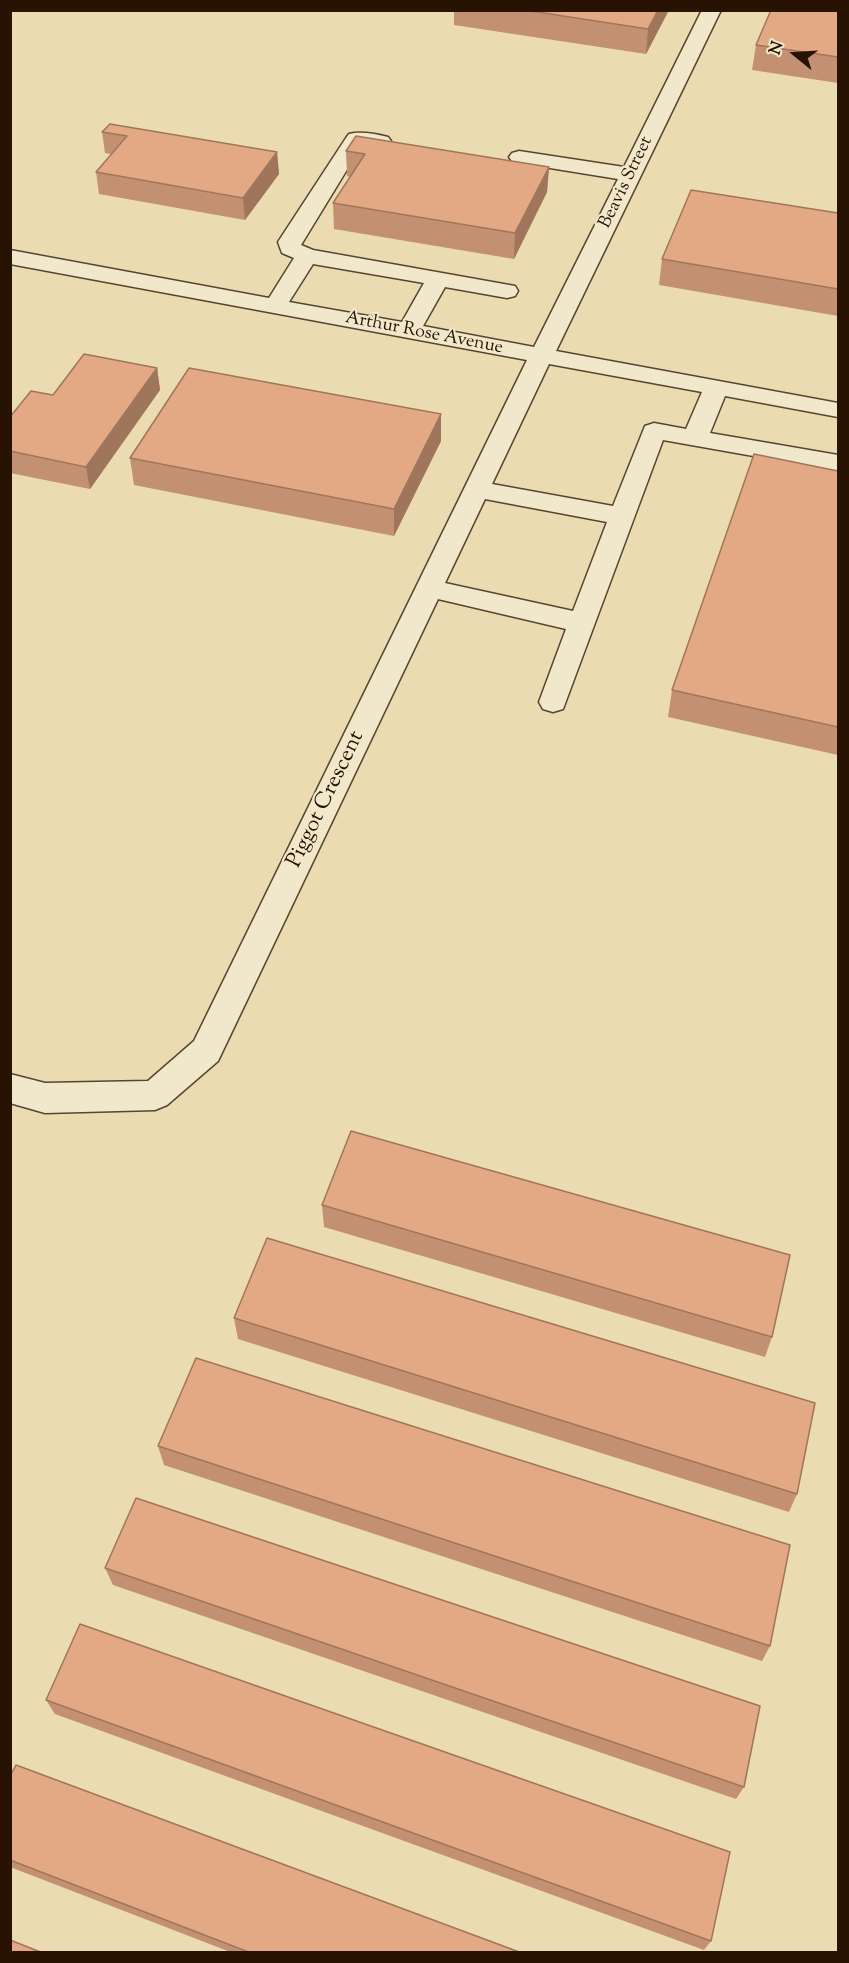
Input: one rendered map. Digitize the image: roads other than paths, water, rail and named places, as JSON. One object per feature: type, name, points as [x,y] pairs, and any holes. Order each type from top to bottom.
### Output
[{"type":"street","name":"Beavis Street","points":[[541,356],[712,10]]},
{"type":"street","points":[[401,144],[356,138],[288,242],[290,248],[307,256],[507,291]]},
{"type":"street","points":[[519,157],[631,175]]},
{"type":"street","points":[[274,306],[307,256]]},
{"type":"street","name":"Arthur Rose Avenue","points":[[10,257],[838,410]]},
{"type":"street","points":[[409,331],[438,279]]},
{"type":"street","name":"Piggot Crescent","points":[[10,1088],[45,1098],[155,1095],[206,1051],[541,356]]},
{"type":"street","points":[[695,438],[716,388]]},
{"type":"street","points":[[553,702],[654,431],[838,463]]},
{"type":"street","points":[[477,489],[622,516]]},
{"type":"street","points":[[429,588],[583,623]]}]
